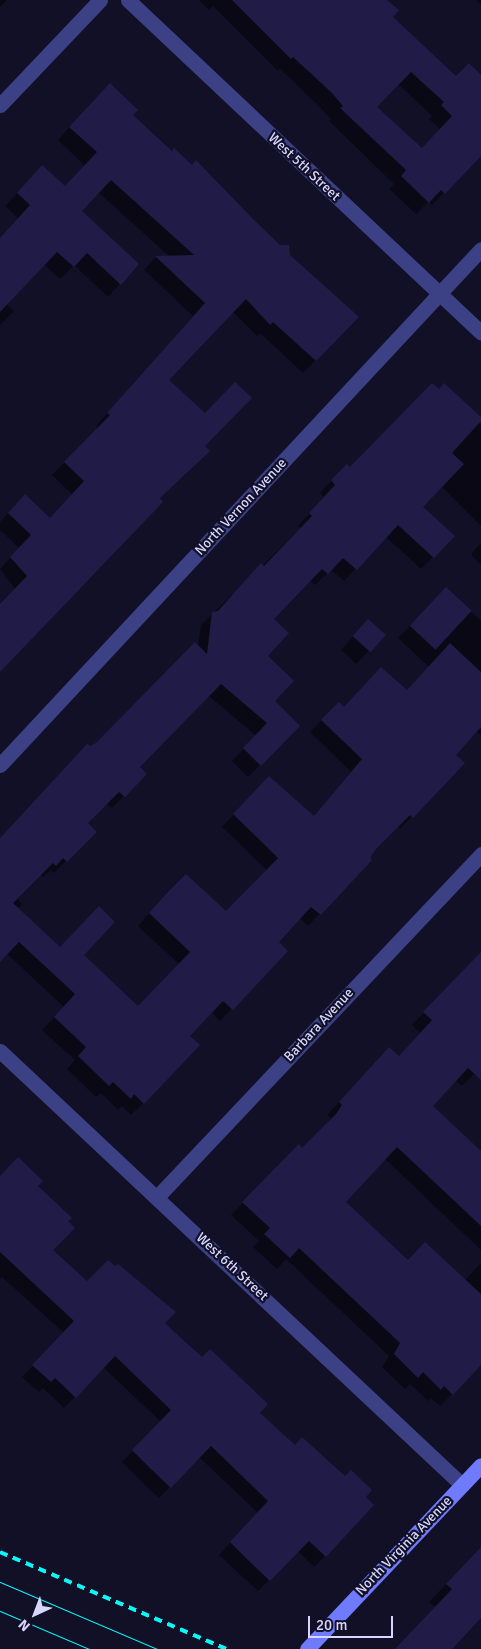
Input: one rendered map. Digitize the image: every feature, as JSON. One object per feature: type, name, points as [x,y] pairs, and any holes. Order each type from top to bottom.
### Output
[{"type":"street","points":[[0,105],[100,0]]},
{"type":"street","name":"West 5th Street","points":[[128,0],[481,333]]},
{"type":"street","name":"North Vernon Avenue","points":[[0,765],[481,249]]},
{"type":"street","name":"Barbara Avenue","points":[[157,1197],[481,854]]},
{"type":"street","name":"West 6th Street","points":[[0,1050],[462,1485]]},
{"type":"street","name":"North Virginia Avenue","points":[[307,1649],[481,1465]]},
{"type":"building","points":[[232,0],[387,0],[399,10],[393,17],[456,76],[469,63],[481,75],[481,156],[445,194],[441,190],[429,203],[401,176],[406,170],[340,108],[343,106],[332,93],[293,57],[291,59]],"holes":[[[411,72],[444,102],[441,105],[452,116],[422,148],[377,107]]]},
{"type":"building","points":[[110,83],[138,110],[133,115],[172,151],[174,148],[192,165],[196,160],[280,245],[289,245],[290,255],[359,317],[316,361],[273,322],[270,325],[246,299],[169,380],[205,413],[235,382],[252,398],[205,446],[210,451],[160,498],[163,502],[0,672],[0,604],[27,576],[10,557],[31,535],[8,513],[25,494],[50,518],[84,481],[64,462],[110,415],[107,413],[205,303],[155,256],[194,255],[111,180],[82,211],[139,264],[121,285],[87,253],[74,267],[57,252],[0,312],[0,238],[30,205],[17,193],[42,165],[65,186],[97,152],[69,127]]},
{"type":"building","points":[[432,383],[439,389],[444,383],[481,417],[481,421],[452,453],[464,464],[423,507],[455,536],[434,558],[398,525],[357,570],[343,558],[328,574],[322,569],[274,619],[289,633],[268,656],[294,681],[275,701],[300,726],[261,766],[243,748],[267,723],[221,684],[140,767],[147,774],[125,797],[119,792],[88,823],[97,832],[67,862],[63,858],[56,866],[53,863],[13,903],[60,947],[99,906],[115,922],[84,955],[138,1006],[190,952],[149,913],[166,894],[186,874],[226,911],[278,858],[233,814],[269,776],[314,816],[362,759],[321,720],[339,702],[344,707],[381,667],[407,690],[450,643],[481,672],[481,727],[456,755],[465,763],[413,818],[410,815],[375,850],[370,858],[372,860],[321,915],[311,907],[279,942],[288,951],[233,1010],[223,1001],[190,1036],[200,1045],[144,1104],[134,1094],[131,1099],[113,1082],[109,1086],[78,1056],[86,1047],[54,1017],[75,994],[19,942],[0,962],[0,838],[87,744],[90,746],[96,743],[195,642],[207,654],[212,612],[218,611],[261,563],[264,566],[312,516],[309,513],[335,485],[331,480],[347,464],[350,467]]},
{"type":"building","points":[[446,587],[472,611],[435,650],[410,626]]},
{"type":"building","points":[[368,619],[386,635],[370,652],[353,636]]},
{"type":"building","points":[[481,952],[481,1080],[468,1068],[433,1106],[481,1151],[481,1226],[397,1147],[346,1202],[408,1260],[425,1242],[481,1294],[481,1365],[453,1395],[444,1386],[441,1390],[423,1372],[418,1378],[394,1354],[400,1343],[299,1248],[290,1258],[264,1234],[270,1228],[242,1202],[299,1144],[302,1148],[336,1114],[342,1105],[339,1102],[389,1047],[399,1056],[432,1020],[423,1012]]},
{"type":"building","points":[[18,1157],[43,1181],[38,1186],[72,1218],[68,1221],[75,1228],[53,1250],[87,1281],[108,1260],[115,1266],[118,1264],[176,1312],[165,1323],[169,1327],[202,1357],[210,1349],[268,1404],[260,1413],[295,1445],[302,1437],[345,1476],[351,1470],[372,1490],[366,1497],[374,1505],[326,1557],[309,1541],[270,1581],[250,1562],[230,1542],[268,1501],[211,1446],[171,1488],[150,1468],[132,1450],[171,1410],[115,1356],[76,1398],[55,1378],[51,1382],[32,1365],[74,1321],[0,1252],[0,1176]]},
{"type":"building","points":[[481,1547],[481,1618],[452,1649],[395,1649],[452,1589],[446,1584]]},
{"type":"tram line","points":[[0,1582],[157,1649]]},
{"type":"tram line","points":[[0,1611],[89,1649]]},
{"type":"railway","points":[[0,1552],[226,1649]]}]
